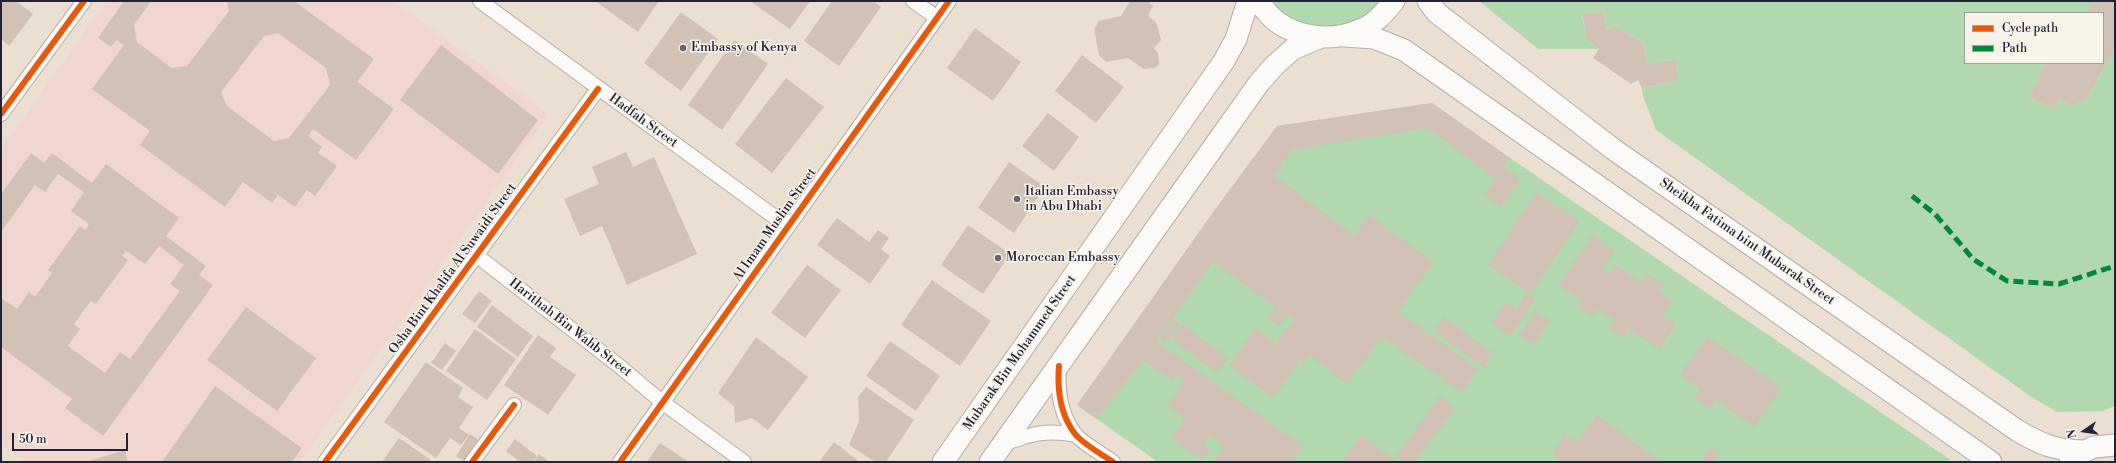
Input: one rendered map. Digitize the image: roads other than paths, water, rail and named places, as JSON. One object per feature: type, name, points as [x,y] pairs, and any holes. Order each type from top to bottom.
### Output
[{"type":"main road","name":"Mubarak Bin Mohammed Street","points":[[943,462],[1224,61],[1236,39],[1248,1]]},
{"type":"main road","points":[[1259,1],[1278,22],[1297,33],[1319,38],[1344,36],[1374,38],[1404,50],[1991,462]]},
{"type":"main road","points":[[1344,36],[1363,29],[1380,17],[1394,1]]},
{"type":"main road","name":"Sheikha Fatima bint Mubarak Street","points":[[1428,1],[1437,13],[1613,149],[2018,431],[2044,445],[2062,450],[2083,451]]},
{"type":"main road","points":[[990,462],[1259,83],[1274,66],[1293,49],[1319,38]]},
{"type":"main road","points":[[2064,462],[2083,451],[2094,447],[2115,445]]},
{"type":"street","points":[[1,114],[84,1]]},
{"type":"street","name":"Hadfah Street","points":[[480,1],[598,89],[787,226]]},
{"type":"street","points":[[913,1],[936,17]]},
{"type":"street","name":"Al Imam Muslim Street","points":[[620,462],[936,17],[949,1]]},
{"type":"street","name":"Osha Bint Khalifa Al Suwaidi Street","points":[[325,462],[598,89]]},
{"type":"street","name":"Harithah Bin Wahb Street","points":[[476,255],[618,365],[662,402],[744,462]]},
{"type":"street","points":[[1059,366],[1058,386],[1060,401],[1066,419],[1076,435],[1113,462]]},
{"type":"street","points":[[477,461],[514,405]]},
{"type":"street","points":[[1003,444],[1034,433],[1048,431],[1076,435]]},
{"type":"place","name":"Embassy of Kenya","points":[[683,48]]},
{"type":"place","name":"Italian Embassy in Abu Dhabi","points":[[1017,199]]},
{"type":"place","name":"Moroccan Embassy","points":[[998,258]]}]
